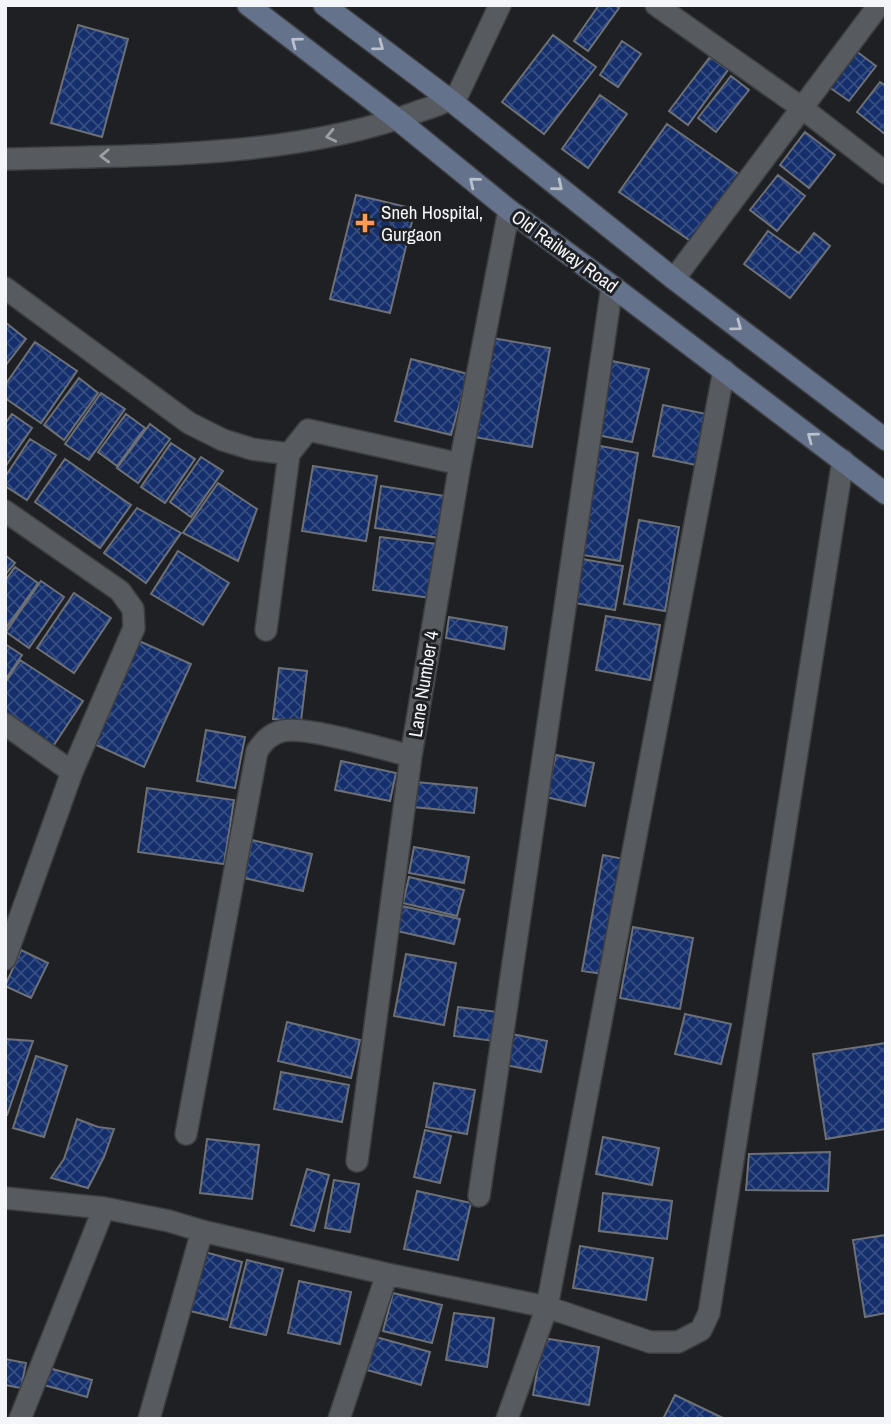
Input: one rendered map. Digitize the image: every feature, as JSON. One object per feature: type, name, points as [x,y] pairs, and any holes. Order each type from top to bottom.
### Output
[{"type":"main road","name":"Old Railway Road","points":[[248,5],[397,119],[509,210],[886,494]]},
{"type":"main road","points":[[324,5],[450,100],[674,279],[886,440]]},
{"type":"street","points":[[5,159],[142,155],[302,143],[397,119],[450,100],[459,92],[500,5]]},
{"type":"street","points":[[656,5],[802,108],[886,173]]},
{"type":"street","points":[[674,279],[879,5]]},
{"type":"street","name":"Lane Number 4","points":[[357,1161],[411,756],[460,464],[509,210]]},
{"type":"street","points":[[479,1196],[612,286]]},
{"type":"street","points":[[5,288],[189,423],[223,440],[251,449],[289,454]]},
{"type":"street","points":[[506,1419],[547,1307],[723,370]]},
{"type":"street","points":[[266,630],[289,454],[308,430],[460,464]]},
{"type":"street","points":[[5,1198],[103,1208],[169,1221],[387,1274],[547,1307],[650,1342],[678,1342],[701,1330],[709,1312],[843,460]]},
{"type":"street","points":[[5,511],[120,591],[134,609],[134,628],[72,772],[5,959]]},
{"type":"street","points":[[5,724],[72,772]]},
{"type":"street","points":[[186,1134],[257,751],[267,737],[283,731],[315,734],[411,756]]},
{"type":"street","points":[[20,1419],[103,1208]]},
{"type":"street","points":[[149,1419],[202,1231]]},
{"type":"street","points":[[339,1419],[387,1274]]},
{"type":"building","points":[[599,5],[615,5],[619,8],[588,51],[574,41]]},
{"type":"building","points":[[78,25],[128,39],[102,137],[51,123]]},
{"type":"building","points":[[553,35],[596,67],[544,134],[502,102]]},
{"type":"building","points":[[622,41],[641,54],[618,87],[600,75]]},
{"type":"building","points":[[856,51],[876,66],[849,101],[829,87]]},
{"type":"building","points":[[710,57],[728,70],[688,125],[669,111]]},
{"type":"building","points":[[731,76],[749,90],[716,132],[698,118]]},
{"type":"building","points":[[880,82],[886,86],[886,135],[857,112]]},
{"type":"building","points":[[600,95],[627,114],[588,168],[562,149]]},
{"type":"building","points":[[667,124],[743,177],[695,244],[619,192]]},
{"type":"building","points":[[805,132],[835,155],[809,188],[780,165]]},
{"type":"building","points":[[778,175],[805,196],[777,231],[750,210]]},
{"type":"building","points":[[356,195],[415,209],[390,313],[330,299]]},
{"type":"building","points":[[768,231],[799,253],[814,233],[830,246],[790,298],[744,264]]},
{"type":"building","points":[[5,322],[26,339],[5,366]]},
{"type":"building","points":[[492,338],[550,348],[532,447],[474,437]]},
{"type":"building","points":[[35,342],[77,371],[41,423],[5,398],[5,385]]},
{"type":"building","points":[[411,359],[468,374],[451,435],[395,421]]},
{"type":"building","points":[[608,360],[649,369],[632,442],[592,434]]},
{"type":"building","points":[[79,378],[98,393],[64,440],[44,425]]},
{"type":"building","points":[[101,393],[125,409],[89,460],[65,444]]},
{"type":"building","points":[[663,405],[706,414],[696,465],[653,456]]},
{"type":"building","points":[[12,414],[32,428],[5,467],[5,424]]},
{"type":"building","points":[[126,414],[145,428],[117,466],[98,452]]},
{"type":"building","points":[[150,424],[170,439],[138,483],[117,468]]},
{"type":"building","points":[[30,439],[56,455],[27,500],[5,486],[5,477]]},
{"type":"building","points":[[171,443],[195,459],[165,503],[141,487]]},
{"type":"building","points":[[595,445],[638,453],[620,561],[577,554]]},
{"type":"building","points":[[201,457],[223,471],[191,517],[170,502]]},
{"type":"building","points":[[65,459],[131,505],[100,548],[35,502]]},
{"type":"building","points":[[313,466],[377,476],[366,541],[302,531]]},
{"type":"building","points":[[218,483],[257,509],[238,561],[183,533]]},
{"type":"building","points":[[381,486],[445,496],[439,538],[375,528]]},
{"type":"building","points":[[137,508],[181,533],[146,583],[104,553]]},
{"type":"building","points":[[639,520],[679,527],[665,611],[624,604]]},
{"type":"building","points":[[380,537],[438,544],[431,598],[373,590]]},
{"type":"building","points":[[178,551],[229,583],[203,625],[151,594]]},
{"type":"building","points":[[5,555],[15,563],[5,575]]},
{"type":"building","points":[[582,559],[623,566],[615,610],[575,603]]},
{"type":"building","points":[[15,567],[38,583],[6,628],[5,581]]},
{"type":"building","points":[[41,581],[64,597],[29,648],[6,632]]},
{"type":"building","points":[[74,593],[111,618],[74,673],[37,648]]},
{"type":"building","points":[[606,616],[660,625],[650,680],[596,670]]},
{"type":"building","points":[[449,617],[507,627],[504,649],[446,638]]},
{"type":"building","points":[[139,641],[191,664],[144,767],[92,743]]},
{"type":"building","points":[[5,644],[22,655],[5,680]]},
{"type":"building","points":[[20,660],[83,701],[52,748],[5,718],[5,683]]},
{"type":"building","points":[[279,668],[307,671],[301,721],[273,719]]},
{"type":"building","points":[[206,730],[245,737],[235,788],[197,781]]},
{"type":"building","points":[[556,755],[594,763],[585,806],[546,797]]},
{"type":"building","points":[[341,761],[396,773],[390,801],[335,790]]},
{"type":"building","points":[[416,782],[477,788],[474,813],[413,807]]},
{"type":"building","points":[[147,788],[234,800],[224,864],[138,852]]},
{"type":"building","points":[[252,840],[312,854],[303,891],[244,878]]},
{"type":"building","points":[[414,847],[469,857],[464,883],[409,873]]},
{"type":"building","points":[[603,855],[624,859],[603,974],[582,971]]},
{"type":"building","points":[[409,877],[464,890],[457,916],[403,903]]},
{"type":"building","points":[[402,906],[460,919],[454,944],[397,931]]},
{"type":"building","points":[[633,927],[693,938],[680,1009],[620,998]]},
{"type":"building","points":[[21,950],[48,963],[31,998],[5,986]]},
{"type":"building","points":[[406,954],[456,963],[444,1025],[394,1016]]},
{"type":"building","points":[[458,1007],[498,1012],[494,1041],[454,1036]]},
{"type":"building","points":[[685,1014],[731,1024],[721,1064],[675,1054]]},
{"type":"building","points":[[287,1022],[360,1040],[351,1078],[278,1061]]},
{"type":"building","points":[[512,1034],[547,1041],[541,1072],[506,1065]]},
{"type":"building","points":[[5,1039],[33,1041],[7,1115],[5,1115]]},
{"type":"building","points":[[886,1043],[886,1129],[826,1139],[813,1054]]},
{"type":"building","points":[[36,1056],[67,1066],[44,1137],[13,1128]]},
{"type":"building","points":[[281,1072],[349,1085],[342,1122],[274,1109]]},
{"type":"building","points":[[434,1083],[475,1090],[467,1134],[426,1127]]},
{"type":"building","points":[[77,1119],[98,1127],[114,1129],[104,1157],[88,1188],[51,1178],[64,1159]]},
{"type":"building","points":[[425,1130],[451,1136],[440,1183],[414,1177]]},
{"type":"building","points":[[603,1137],[659,1148],[652,1185],[596,1174]]},
{"type":"building","points":[[207,1139],[259,1145],[252,1199],[200,1193]]},
{"type":"building","points":[[830,1152],[828,1191],[746,1190],[749,1154]]},
{"type":"building","points":[[307,1169],[329,1175],[314,1231],[291,1225]]},
{"type":"building","points":[[334,1180],[359,1184],[350,1232],[325,1228]]},
{"type":"building","points":[[417,1191],[471,1203],[458,1260],[404,1249]]},
{"type":"building","points":[[603,1193],[672,1201],[667,1239],[599,1231]]},
{"type":"building","points":[[886,1235],[886,1313],[865,1317],[853,1240]]},
{"type":"building","points":[[580,1246],[653,1258],[646,1300],[573,1288]]},
{"type":"building","points":[[197,1250],[242,1262],[227,1320],[182,1309]]},
{"type":"building","points":[[247,1260],[283,1269],[266,1335],[230,1327]]},
{"type":"building","points":[[299,1281],[351,1292],[340,1344],[288,1333]]},
{"type":"building","points":[[393,1293],[442,1305],[432,1343],[383,1331]]},
{"type":"building","points":[[454,1313],[494,1318],[487,1367],[446,1360]]},
{"type":"building","points":[[376,1337],[430,1352],[421,1385],[367,1370]]},
{"type":"building","points":[[543,1338],[599,1347],[589,1405],[533,1395]]},
{"type":"building","points":[[5,1359],[26,1363],[21,1388],[5,1385]]},
{"type":"building","points":[[49,1368],[92,1380],[87,1397],[44,1385]]},
{"type":"building","points":[[675,1395],[725,1419],[663,1419]]},
{"type":"place","name":"Sneh Hospital, Gurgaon","points":[[365,223]]}]
